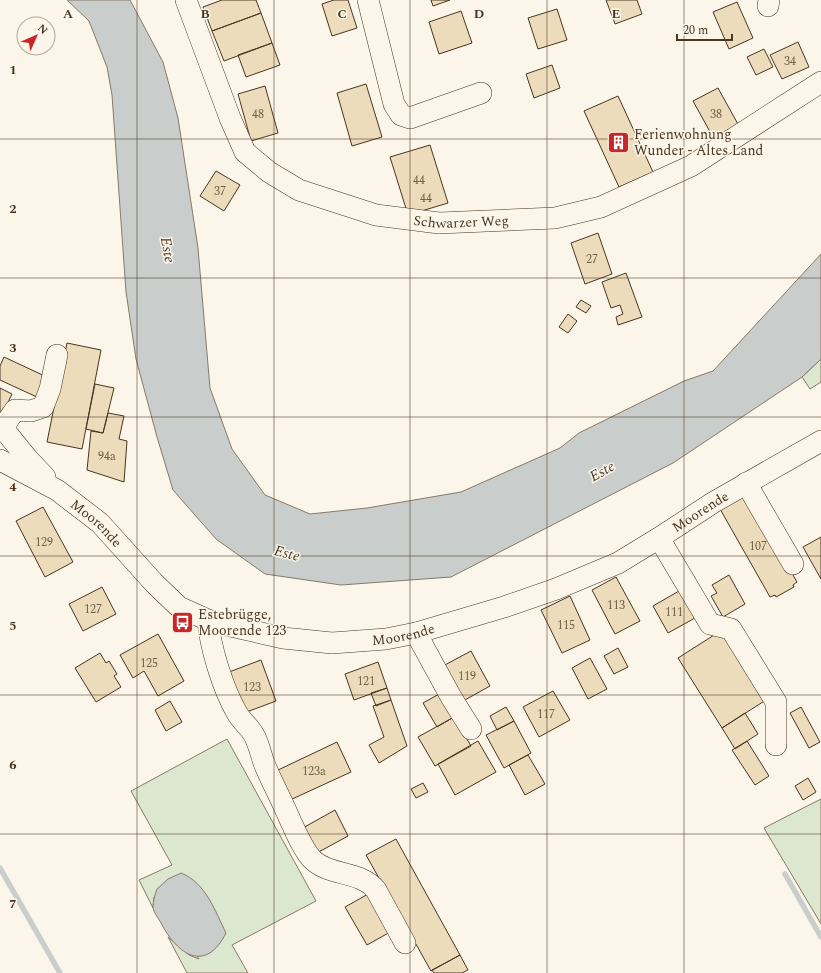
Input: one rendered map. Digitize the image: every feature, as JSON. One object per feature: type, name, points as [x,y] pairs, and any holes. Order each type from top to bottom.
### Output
[{"type":"street","name":"Schwarzer Weg","points":[[186,0],[230,118],[245,152],[269,172],[299,190],[376,214],[439,223],[555,218],[601,207],[692,166],[821,82]]},
{"type":"street","points":[[368,0],[394,104],[401,115],[410,118],[481,93]]},
{"type":"street","points":[[57,355],[50,389],[43,407],[31,411],[15,410],[6,423],[6,432],[27,458],[58,490]]},
{"type":"street","name":"Moorende","points":[[0,460],[58,490],[100,523],[170,600],[179,607],[208,620],[282,638],[332,643],[386,639],[416,633],[504,607],[556,589],[618,564],[714,502],[821,441]]},
{"type":"street","points":[[746,484],[793,564]]},
{"type":"street","points":[[659,538],[710,624],[731,629],[776,702],[776,744]]},
{"type":"street","points":[[208,620],[210,638],[229,696],[236,712],[255,736],[264,764],[309,856],[323,866],[370,883],[376,890],[405,943]]},
{"type":"street","points":[[416,633],[451,697],[471,729]]},
{"type":"green space","points":[[821,359],[821,382],[810,389],[802,377]]},
{"type":"green space","points":[[227,739],[316,901],[232,945],[248,973],[187,973],[168,937],[189,955],[199,959],[154,897],[153,908],[139,880],[172,865],[131,791]]},
{"type":"green space","points":[[821,799],[821,924],[764,828]]},
{"type":"water","name":"Este","points":[[67,0],[130,0],[163,62],[178,118],[198,248],[210,388],[232,449],[265,495],[310,514],[367,508],[461,492],[560,448],[579,433],[684,381],[713,371],[821,254],[821,359],[802,377],[673,463],[451,577],[341,585],[265,574],[216,539],[173,490],[136,359],[126,292],[112,95],[107,67],[89,21]]},
{"type":"water","points":[[181,873],[197,884],[209,898],[226,933],[218,945],[210,953],[201,956],[192,955],[184,951],[176,944],[168,935],[153,909],[157,889],[168,879]]},
{"type":"building","points":[[222,0],[256,0],[261,13],[212,31],[203,7]]},
{"type":"building","points":[[334,0],[348,0],[357,28],[332,36],[322,4]]},
{"type":"building","points":[[431,0],[450,0],[433,6]]},
{"type":"building","points":[[606,0],[637,0],[642,14],[615,24]]},
{"type":"building","points":[[737,2],[753,38],[729,49],[713,12]]},
{"type":"building","points":[[557,9],[567,40],[538,49],[528,18]]},
{"type":"building","points":[[461,11],[472,43],[439,54],[429,22]]},
{"type":"building","points":[[261,13],[272,43],[224,61],[212,31]]},
{"type":"building","points":[[798,42],[809,67],[782,79],[770,55]]},
{"type":"building","points":[[272,43],[280,65],[246,77],[238,55]]},
{"type":"building","points":[[764,49],[773,67],[756,75],[747,57]]},
{"type":"building","points":[[552,65],[560,88],[534,98],[526,74]]},
{"type":"building","points":[[366,84],[382,137],[352,146],[337,93]]},
{"type":"building","points":[[265,86],[278,133],[251,141],[238,94]]},
{"type":"building","points":[[718,88],[739,126],[714,139],[693,101]]},
{"type":"building","name":"Ferienwohnung Wunder - Altes Land","points":[[618,96],[653,172],[619,187],[584,111]]},
{"type":"building","points":[[430,145],[448,203],[408,215],[390,157]]},
{"type":"building","points":[[216,171],[240,185],[224,211],[200,196]]},
{"type":"building","points":[[598,233],[612,274],[585,284],[571,243]]},
{"type":"building","points":[[626,273],[642,317],[618,325],[616,317],[623,314],[620,305],[611,308],[602,282]]},
{"type":"building","points":[[581,300],[591,306],[586,313],[576,307]]},
{"type":"building","points":[[568,314],[577,321],[568,333],[559,327]]},
{"type":"building","points":[[67,343],[101,350],[82,449],[47,442]]},
{"type":"building","points":[[4,357],[49,378],[39,398],[0,380],[0,366]]},
{"type":"building","points":[[95,384],[114,388],[103,433],[86,429]]},
{"type":"building","points":[[0,388],[12,394],[0,419]]},
{"type":"building","points":[[108,413],[124,416],[119,439],[127,441],[124,482],[87,470],[91,431],[103,433]]},
{"type":"building","points":[[746,494],[797,582],[793,585],[794,587],[776,597],[775,595],[770,597],[720,509]]},
{"type":"building","points":[[43,507],[73,562],[45,577],[16,521]]},
{"type":"building","points":[[821,537],[821,579],[803,547]]},
{"type":"building","points":[[729,575],[745,604],[723,617],[711,596],[717,593],[712,585]]},
{"type":"building","points":[[616,577],[640,621],[615,634],[592,590]]},
{"type":"building","points":[[102,587],[116,614],[83,631],[69,604]]},
{"type":"building","points":[[679,591],[695,618],[668,633],[653,606]]},
{"type":"building","points":[[570,596],[590,640],[562,653],[541,610]]},
{"type":"building","points":[[722,630],[766,700],[722,728],[678,658]]},
{"type":"building","points":[[158,634],[184,681],[158,696],[144,671],[133,678],[120,655]]},
{"type":"building","points":[[618,648],[628,667],[614,674],[604,656]]},
{"type":"building","points":[[471,651],[490,686],[463,701],[443,666]]},
{"type":"building","points":[[100,653],[106,663],[109,661],[117,674],[114,676],[121,687],[96,702],[75,668]]},
{"type":"building","points":[[590,658],[607,689],[588,699],[572,668]]},
{"type":"building","points":[[261,660],[276,701],[244,713],[229,672]]},
{"type":"building","points":[[378,662],[387,688],[354,700],[345,674]]},
{"type":"building","points":[[387,688],[391,700],[376,706],[371,693]]},
{"type":"building","points":[[553,691],[570,720],[539,737],[523,707]]},
{"type":"building","points":[[441,693],[454,717],[437,727],[423,703]]},
{"type":"building","points":[[391,700],[407,746],[379,763],[369,745],[384,737],[373,706]]},
{"type":"building","points":[[170,701],[182,722],[166,731],[155,710]]},
{"type":"building","points":[[506,707],[514,721],[497,730],[490,716]]},
{"type":"building","points":[[801,707],[820,742],[809,748],[790,713]]},
{"type":"building","points":[[745,713],[758,734],[735,749],[722,728]]},
{"type":"building","points":[[454,717],[471,746],[435,766],[418,737]]},
{"type":"building","points":[[514,721],[531,753],[504,768],[486,735]]},
{"type":"building","points":[[478,741],[496,772],[455,795],[438,764]]},
{"type":"building","points":[[747,741],[769,776],[755,785],[732,750]]},
{"type":"building","points":[[337,742],[351,772],[290,800],[276,771]]},
{"type":"building","points":[[528,755],[545,784],[525,795],[509,765]]},
{"type":"building","points":[[808,778],[816,792],[803,800],[795,786]]},
{"type":"building","points":[[423,783],[428,792],[416,798],[411,789]]},
{"type":"building","points":[[335,810],[348,836],[315,854],[301,829]]},
{"type":"building","points":[[396,839],[460,955],[431,971],[366,855]]},
{"type":"building","points":[[370,893],[392,931],[367,945],[345,907]]},
{"type":"building","points":[[460,955],[468,970],[462,973],[434,973],[432,970]]},
{"type":"waterway","points":[[0,868],[60,973]]},
{"type":"waterway","points":[[785,874],[821,937]]},
{"type":"place","name":"Ferienwohnung Wunder - Altes Land","points":[[618,142]]},
{"type":"place","name":"Estebrügge, Moorende 123","points":[[183,622]]}]
